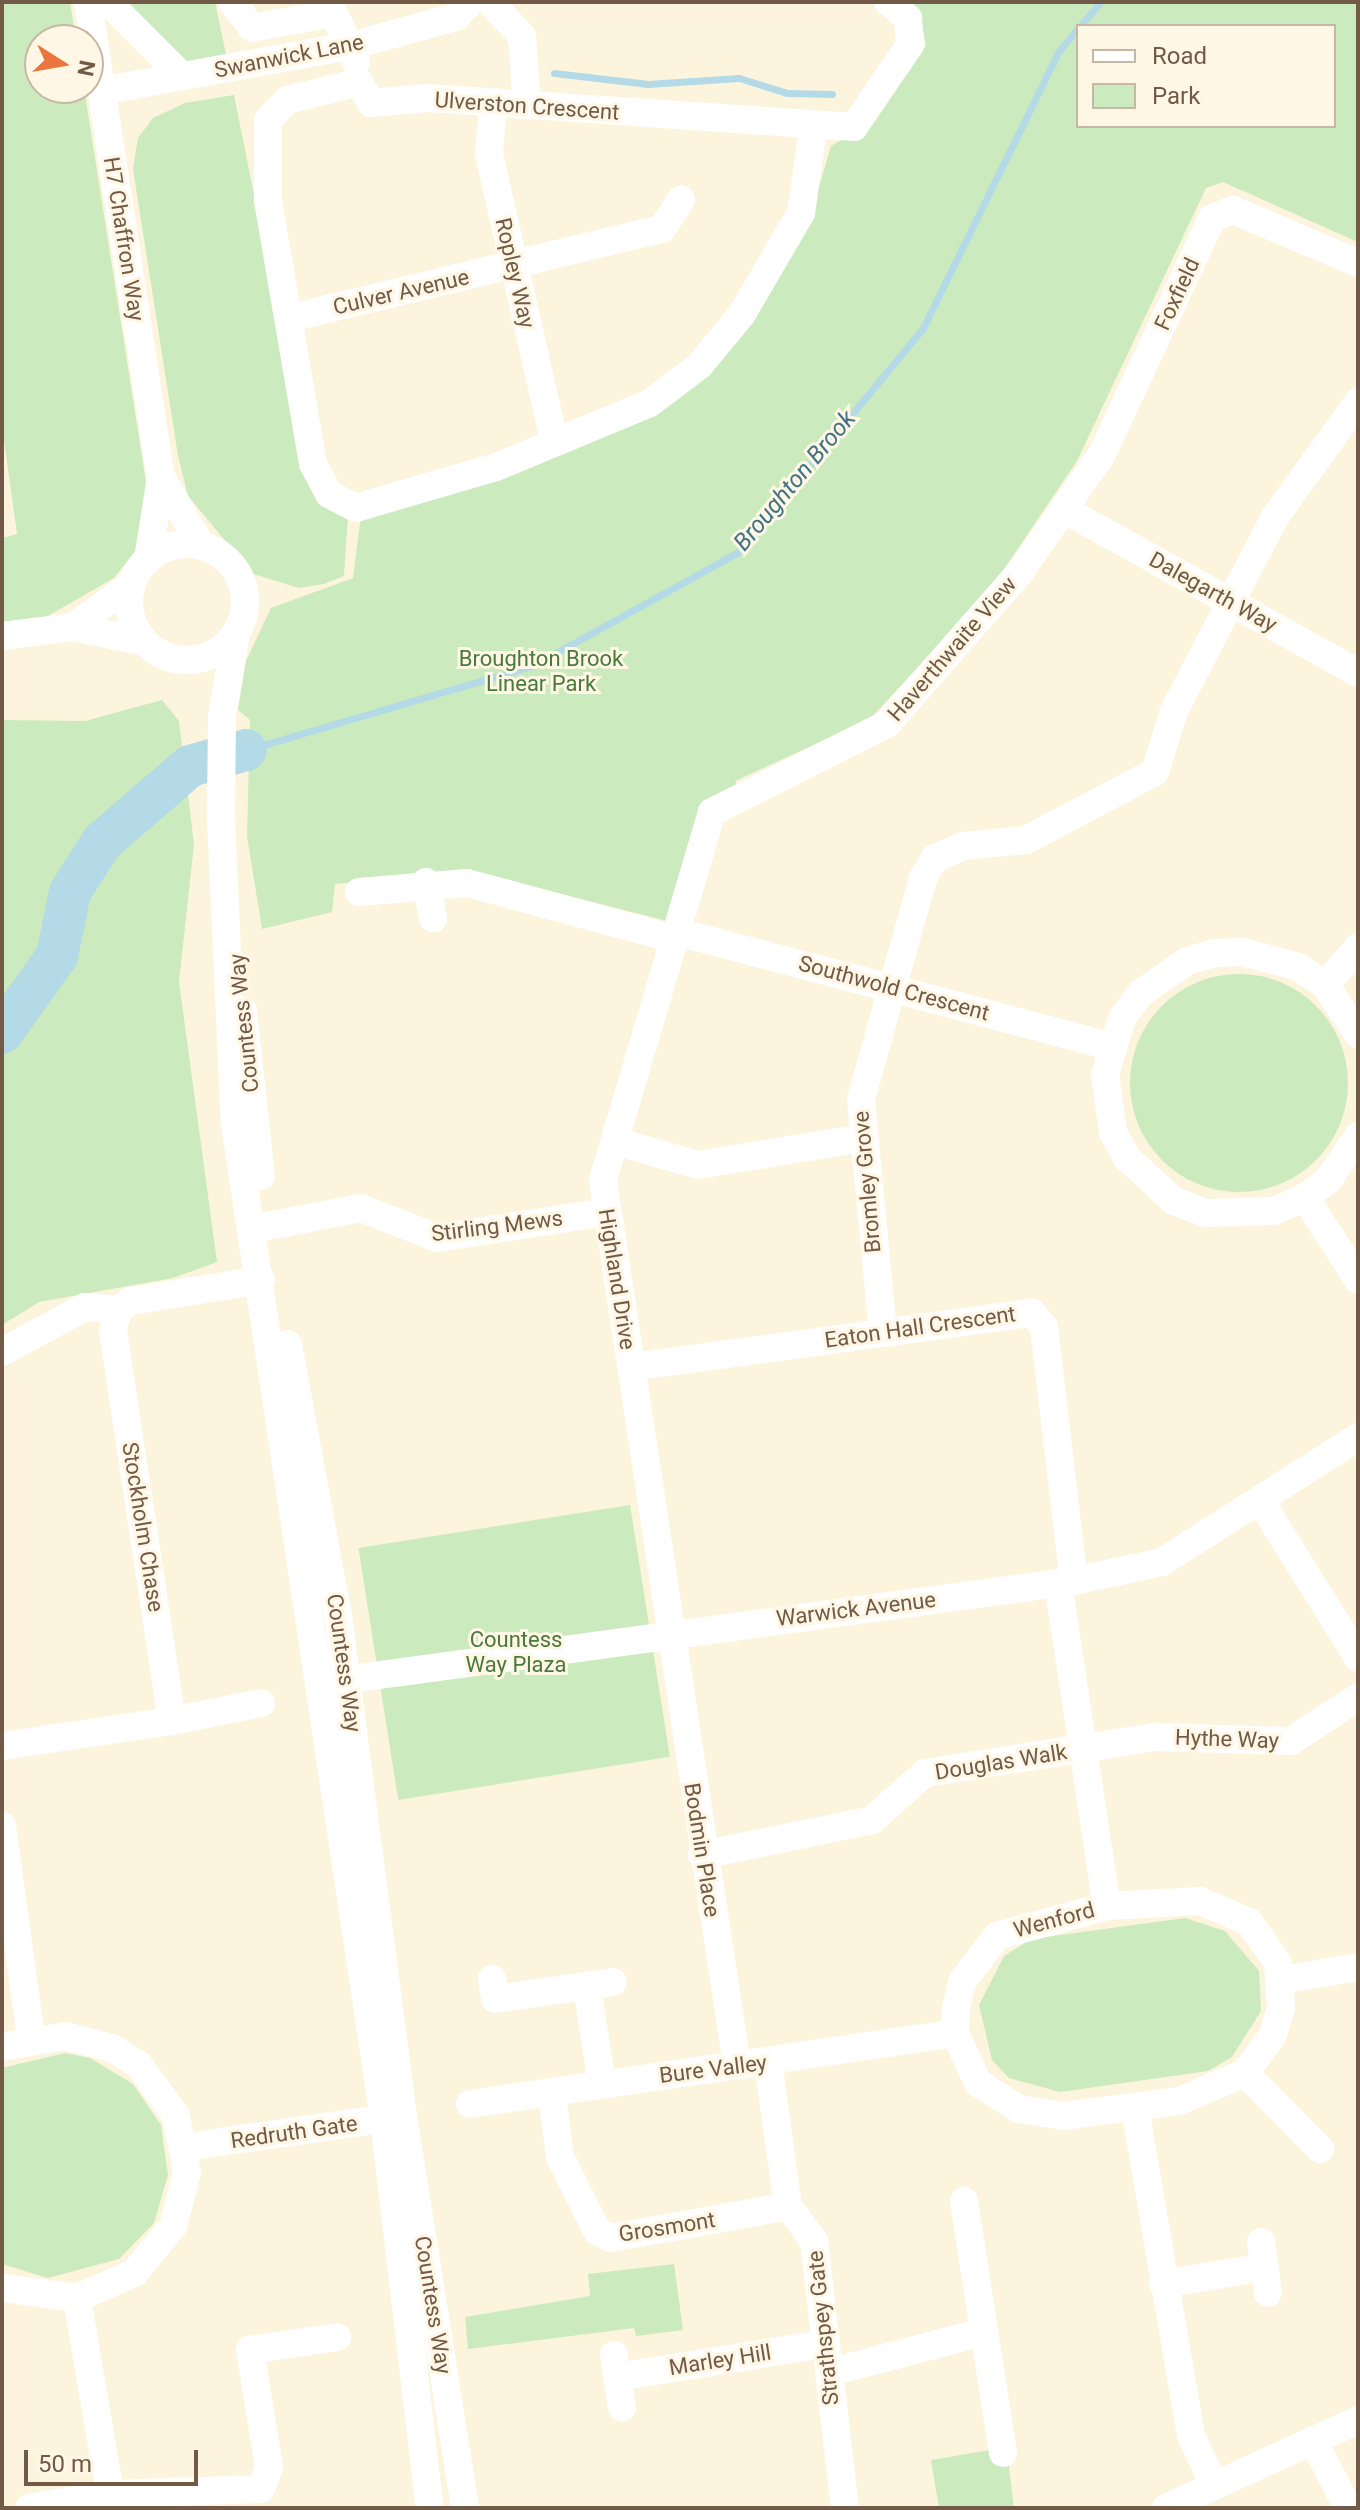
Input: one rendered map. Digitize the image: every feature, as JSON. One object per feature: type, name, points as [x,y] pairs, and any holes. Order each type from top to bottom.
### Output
[{"type":"street","name":"H7 Chaffron Way","points":[[88,2],[91,24]]},
{"type":"street","points":[[108,2],[182,76]]},
{"type":"street","points":[[232,2],[252,28],[334,13],[354,45],[359,82],[287,100],[268,120],[268,200],[313,464],[329,494],[356,508],[496,467],[554,439],[650,403],[700,365],[742,314],[801,213],[813,129]]},
{"type":"street","name":"Swanwick Lane","points":[[104,90],[354,45],[456,17],[470,2]]},
{"type":"street","points":[[490,2],[522,36],[527,105]]},
{"type":"street","name":"Ulverston Crescent","points":[[359,82],[371,103],[428,98],[813,129],[854,127],[910,45],[908,18],[888,2]]},
{"type":"street","name":"H7 Chaffron Way","points":[[103,104],[161,477],[148,559]]},
{"type":"street","name":"Ropley Way","points":[[493,105],[489,154],[554,439]]},
{"type":"street","name":"Culver Avenue","points":[[290,318],[662,229],[681,200]]},
{"type":"street","name":"Foxfield","points":[[1067,511],[1102,454],[1212,218],[1233,210],[1358,263]]},
{"type":"street","points":[[1232,604],[1275,517],[1358,402]]},
{"type":"street","name":"H7 Chaffron Way","points":[[161,477],[201,545]]},
{"type":"street","name":"Dalegarth Way","points":[[1067,511],[1358,673]]},
{"type":"street","name":"Haverthwaite View","points":[[676,936],[712,812],[887,724],[1067,511]]},
{"type":"street","points":[[73,627],[132,584],[148,559],[173,545],[201,545],[228,560],[244,588],[236,634],[211,655],[180,660]]},
{"type":"street","points":[[132,584],[130,615],[145,642]]},
{"type":"street","name":"Bromley Grove","points":[[883,1333],[861,1099],[892,987],[935,858],[963,846],[1026,840],[1155,772],[1174,711],[1232,604]]},
{"type":"street","points":[[2,636],[73,627],[145,642],[180,660],[204,682],[222,716]]},
{"type":"street","name":"Countess Way","points":[[236,634],[222,716],[221,819],[259,1227],[261,1280],[333,1681]]},
{"type":"street","points":[[426,882],[433,918]]},
{"type":"street","name":"Southwold Crescent","points":[[359,892],[426,882],[467,883],[892,987],[1110,1046]]},
{"type":"street","name":"Highland Drive","points":[[670,1635],[603,1180],[676,936]]},
{"type":"street","points":[[1325,985],[1358,947]]},
{"type":"street","points":[[1358,1034],[1325,985],[1271,956],[1215,953],[1187,961],[1141,993],[1110,1046],[1106,1104],[1120,1145],[1146,1181],[1195,1209],[1240,1217],[1305,1197],[1328,1180],[1358,1136]]},
{"type":"street","points":[[615,1141],[698,1165],[863,1138]]},
{"type":"street","points":[[1305,1197],[1358,1280]]},
{"type":"street","name":"Stirling Mews","points":[[259,1227],[361,1208],[437,1238],[606,1212]]},
{"type":"street","name":"Countess Way","points":[[259,1227],[333,1681],[394,2117],[465,2508]]},
{"type":"street","points":[[2,1352],[85,1307],[118,1310],[131,1301],[261,1280]]},
{"type":"street","name":"Stockholm Chase","points":[[118,1310],[113,1330],[172,1721]]},
{"type":"street","name":"Eaton Hall Crescent","points":[[631,1367],[883,1333],[1017,1311],[1032,1313],[1044,1327],[1066,1582]]},
{"type":"street","name":"Warwick Avenue","points":[[333,1681],[1066,1582],[1162,1562],[1261,1502],[1358,1437]]},
{"type":"street","points":[[1261,1502],[1357,1655]]},
{"type":"street","name":"Wenford","points":[[1066,1582],[1083,1750],[1107,1906]]},
{"type":"street","name":"Bodmin Place","points":[[670,1635],[737,2065]]},
{"type":"street","name":"Hythe Way","points":[[1083,1750],[1154,1737],[1291,1741],[1358,1697]]},
{"type":"street","points":[[2,1746],[172,1721],[261,1703]]},
{"type":"street","name":"Douglas Walk","points":[[702,1855],[872,1820],[925,1773],[1083,1750]]},
{"type":"street","points":[[2,1826],[31,2037]]},
{"type":"street","name":"Wenford","points":[[955,2033],[962,1982],[997,1936],[1107,1906],[1200,1901],[1224,1908],[1267,1942],[1282,1980]]},
{"type":"street","points":[[955,2033],[978,2083],[1019,2109],[1064,2116],[1135,2108],[1223,2087],[1245,2073],[1273,2035],[1282,1980],[1358,1967]]},
{"type":"street","points":[[492,1979],[495,1999],[600,1985],[602,2084]]},
{"type":"street","name":"Bure Valley","points":[[470,2104],[955,2033]]},
{"type":"street","points":[[2,2047],[31,2037],[81,2038],[139,2065],[176,2116],[185,2147],[183,2196],[156,2252],[120,2281],[77,2298],[2,2288]]},
{"type":"street","name":"Strathspey Gate","points":[[768,2062],[788,2206],[814,2241],[845,2508]]},
{"type":"street","points":[[1245,2073],[1321,2148]]},
{"type":"street","name":"Grosmont","points":[[552,2094],[560,2157],[597,2231],[611,2238],[788,2206]]},
{"type":"street","points":[[1135,2108],[1191,2436],[1214,2484]]},
{"type":"street","name":"Countess Way","points":[[394,2117],[430,2508]]},
{"type":"street","name":"Redruth Gate","points":[[185,2147],[394,2117]]},
{"type":"street","points":[[964,2201],[1003,2453]]},
{"type":"street","points":[[1163,2284],[1264,2267]]},
{"type":"street","points":[[77,2298],[110,2494]]},
{"type":"street","points":[[831,2372],[984,2332]]},
{"type":"street","points":[[29,2508],[110,2494],[261,2489],[269,2467],[250,2350],[337,2337]]},
{"type":"street","name":"Marley Hill","points":[[622,2407],[616,2366],[824,2344]]},
{"type":"street","points":[[1166,2508],[1358,2420]]},
{"type":"street","points":[[1313,2440],[1348,2508]]},
{"type":"green space","points":[[2,2],[70,2],[73,24],[24,24],[24,104],[87,104],[149,501],[140,545],[114,578],[46,617],[2,625],[2,538],[17,534],[2,426]]},
{"type":"green space","points":[[122,2],[215,2],[227,59],[187,65]]},
{"type":"green space","name":"Broughton Brook Linear Park","points":[[906,2],[1358,2],[1358,242],[1223,182],[1206,188],[1077,461],[994,584],[870,719],[735,781],[740,792],[667,921],[471,871],[335,884],[332,912],[262,929],[247,836],[250,720],[238,710],[246,661],[271,608],[353,578],[362,508],[654,410],[810,217],[831,146],[863,128],[926,46],[921,18]]},
{"type":"green space","points":[[234,95],[310,473],[348,515],[344,576],[324,584],[299,588],[253,574],[188,496],[178,456],[133,169],[138,138],[153,118],[185,103]]},
{"type":"green space","points":[[162,700],[179,721],[194,844],[179,982],[217,1262],[173,1278],[39,1302],[2,1325],[2,720],[85,721]]},
{"type":"green space","points":[[1239,974],[1281,982],[1300,992],[1316,1006],[1330,1022],[1340,1041],[1348,1083],[1340,1125],[1330,1144],[1316,1160],[1300,1174],[1281,1184],[1239,1192],[1197,1184],[1178,1174],[1162,1160],[1148,1144],[1138,1125],[1130,1083],[1138,1041],[1148,1022],[1162,1006],[1178,992],[1197,982]]},
{"type":"green space","name":"Countess Way Plaza","points":[[630,1505],[670,1757],[398,1800],[358,1548]]},
{"type":"green space","points":[[1185,1918],[1225,1931],[1259,1971],[1261,2011],[1232,2057],[1208,2071],[1060,2092],[1009,2078],[992,2060],[979,2005],[1004,1956],[1031,1939]]},
{"type":"green space","points":[[65,2053],[90,2058],[133,2084],[161,2125],[168,2175],[154,2223],[119,2259],[48,2278],[2,2264],[2,2068]]},
{"type":"green space","points":[[674,2264],[683,2330],[636,2336],[634,2328],[468,2349],[465,2317],[590,2296],[588,2274]]},
{"type":"green space","points":[[996,2449],[1008,2459],[1014,2508],[939,2508],[931,2460]]},
{"type":"waterway","name":"Broughton Brook","points":[[1082,24],[1100,2]]},
{"type":"waterway","name":"Broughton Brook","points":[[246,750],[532,666],[737,553],[923,328],[1058,52],[1076,30]]},
{"type":"waterway","points":[[554,73],[648,84],[739,78],[787,93],[832,94]]},
{"type":"waterway","name":"Broughton Brook","points":[[2,1033],[57,956],[70,892],[102,842],[190,766],[246,750]]}]
